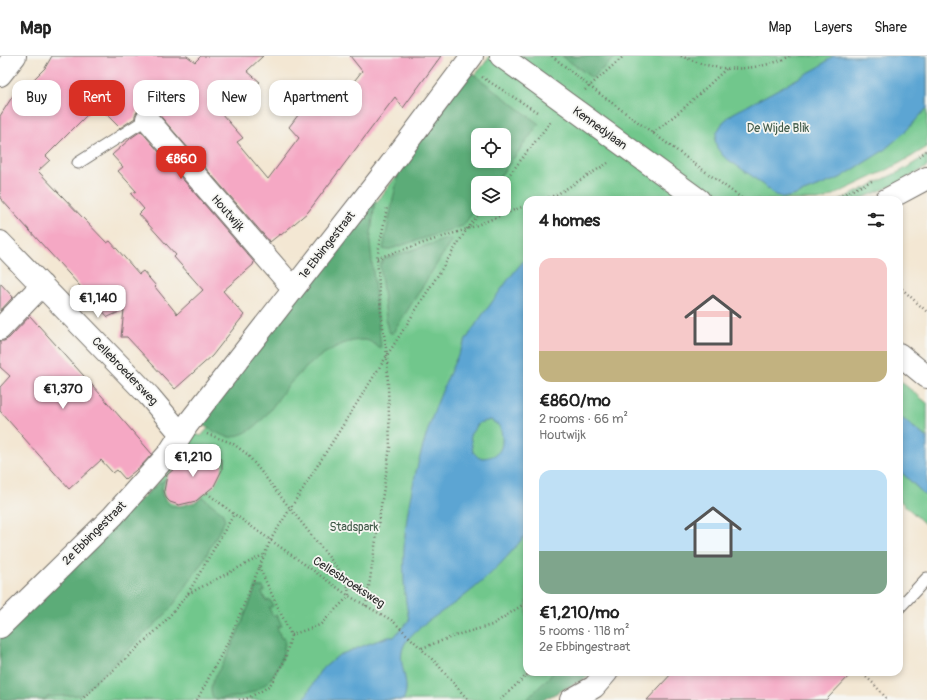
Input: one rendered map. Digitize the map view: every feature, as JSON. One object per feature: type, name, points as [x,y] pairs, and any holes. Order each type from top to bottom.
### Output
[{"type":"street","points":[[0,75],[15,56]]},
{"type":"street","name":"Kennedylaan","points":[[501,56],[694,196]]},
{"type":"street","name":"1e Ebbingestraat","points":[[184,429],[384,173],[469,61]]},
{"type":"street","name":"Houtwijk","points":[[147,118],[293,288]]},
{"type":"street","points":[[893,196],[927,178]]},
{"type":"street","name":"Cellebroedersweg","points":[[0,242],[184,429]]},
{"type":"street","points":[[0,329],[42,285]]},
{"type":"street","points":[[903,357],[927,377]]},
{"type":"street","name":"2e Ebbingestraat","points":[[0,627],[113,516],[169,453],[184,429]]},
{"type":"street","points":[[581,698],[594,687],[604,676]]},
{"type":"lane","points":[[78,163],[147,118]]},
{"type":"lane","points":[[903,604],[927,578]]},
{"type":"path","points":[[552,56],[589,86],[739,196]]},
{"type":"path","points":[[589,86],[624,56]]},
{"type":"path","points":[[682,56],[712,67],[727,68],[740,68],[769,64],[790,56]]},
{"type":"path","points":[[469,61],[538,113]]},
{"type":"path","points":[[653,133],[684,108],[727,68]]},
{"type":"path","points":[[508,176],[551,121],[557,126]]},
{"type":"path","points":[[601,158],[614,168]]},
{"type":"path","points":[[553,196],[608,163]]},
{"type":"path","points":[[366,606],[390,447],[387,355],[381,312],[377,258],[387,207]]},
{"type":"path","points":[[377,258],[467,229],[523,207]]},
{"type":"path","points":[[197,700],[230,638],[271,539],[467,229],[477,216]]},
{"type":"path","points":[[903,290],[927,312]]},
{"type":"path","points":[[184,429],[205,433],[232,443],[247,454],[347,580],[350,596],[320,624],[291,635]]},
{"type":"path","name":"Cellesbroeksweg","points":[[207,493],[234,514],[350,596],[393,621],[422,648],[468,700]]},
{"type":"path","points":[[81,700],[162,625],[187,595],[234,514]]},
{"type":"path","points":[[187,595],[264,555]]},
{"type":"path","points":[[239,700],[246,699],[270,685],[285,660],[291,635],[259,567]]},
{"type":"path","points":[[422,648],[460,634],[492,625],[523,605]]},
{"type":"path","points":[[500,700],[526,676]]},
{"type":"path","points":[[865,676],[888,700]]},
{"type":"green space","name":"Stadspark","points":[[490,56],[927,56],[927,147],[889,169],[832,196],[523,196],[523,676],[582,676],[536,700],[0,700],[126,515],[190,447],[188,444],[195,434],[201,436],[229,406],[289,317],[466,85]]},
{"type":"green space","points":[[562,56],[617,56],[592,78]]},
{"type":"green space","points":[[468,70],[539,124],[511,162],[511,128],[471,128],[471,168],[506,168],[500,176],[471,176],[471,215],[463,226],[387,250],[383,249],[398,175],[391,170]]},
{"type":"green space","points":[[927,155],[927,167],[896,184],[868,196],[848,196],[903,170]]},
{"type":"green space","points":[[378,178],[370,242],[381,348],[364,340],[342,344],[330,350],[309,365],[291,382],[259,423],[246,432],[233,437],[227,437],[202,425],[273,320]]},
{"type":"green space","points":[[450,238],[452,240],[393,333],[390,333],[387,327],[380,265],[384,259]]},
{"type":"green space","points":[[903,383],[927,403],[927,438],[903,419]]},
{"type":"green space","points":[[903,474],[927,497],[927,526],[903,504]]},
{"type":"green space","points":[[166,478],[162,486],[161,493],[164,499],[171,506],[185,506],[191,501],[194,504],[202,497],[222,512],[225,520],[203,561],[168,612],[81,695],[47,697],[45,700],[0,700],[0,635],[131,507]]},
{"type":"green space","points":[[256,587],[263,587],[265,591],[262,592],[266,601],[270,600],[273,606],[269,608],[273,616],[277,615],[282,626],[277,627],[281,638],[285,638],[283,655],[280,663],[271,678],[258,689],[238,696],[216,699],[213,698],[211,689],[213,681],[226,658]]},
{"type":"green space","points":[[550,676],[590,676],[543,700],[526,700]]},
{"type":"water","points":[[833,56],[927,56],[927,108],[906,131],[883,151],[840,178],[796,195],[778,196],[724,157],[717,148],[715,140],[717,132],[723,122],[732,114],[819,67]]},
{"type":"water","points":[[523,262],[523,538],[491,573],[460,599],[428,621],[408,639],[403,647],[402,655],[406,685],[406,693],[403,700],[304,700],[320,671],[339,655],[388,637],[394,637],[409,620],[405,593],[405,539],[413,485],[427,432],[446,381],[466,340],[508,280]],"holes":[[[491,420],[499,426],[502,434],[501,448],[493,456],[479,458],[473,452],[470,435],[479,423]]]},
{"type":"water","points":[[903,419],[927,438],[927,497],[903,474]]},
{"type":"building","points":[[52,56],[187,56],[195,62],[201,56],[263,56],[247,71],[258,80],[207,80],[207,116],[224,116],[243,138],[237,142],[268,179],[299,138],[289,127],[297,116],[362,116],[362,80],[355,80],[362,71],[350,56],[441,56],[403,108],[395,97],[308,212],[281,235],[280,234],[270,242],[160,116],[199,116],[199,80],[133,80],[133,116],[135,116],[135,118],[120,128],[108,116],[125,116],[125,80],[69,80],[69,116],[86,116],[46,156],[50,160],[38,171],[107,243],[110,241],[139,274],[143,271],[177,314],[203,290],[174,257],[176,255],[139,214],[144,209],[131,194],[136,191],[118,171],[123,167],[112,155],[141,131],[254,262],[253,265],[223,291],[244,315],[212,356],[175,389],[127,337],[121,337],[124,310],[108,317],[0,198],[0,116],[12,97],[12,116],[61,116],[61,80],[33,80],[45,68]]},
{"type":"building","points":[[0,283],[13,297],[0,311]]},
{"type":"building","points":[[30,316],[152,454],[141,466],[125,479],[117,470],[113,473],[101,460],[69,489],[0,411],[0,387],[10,376],[0,367],[0,341],[4,341],[9,338]]},
{"type":"building","points":[[207,450],[217,454],[222,461],[222,470],[214,486],[196,501],[179,505],[170,502],[166,498],[164,491],[167,475],[190,455]]},
{"type":"building","points":[[669,676],[849,676],[826,700],[647,700]]},
{"type":"park label","name":"De Wijde Blik","points":[[778,128]]}]
